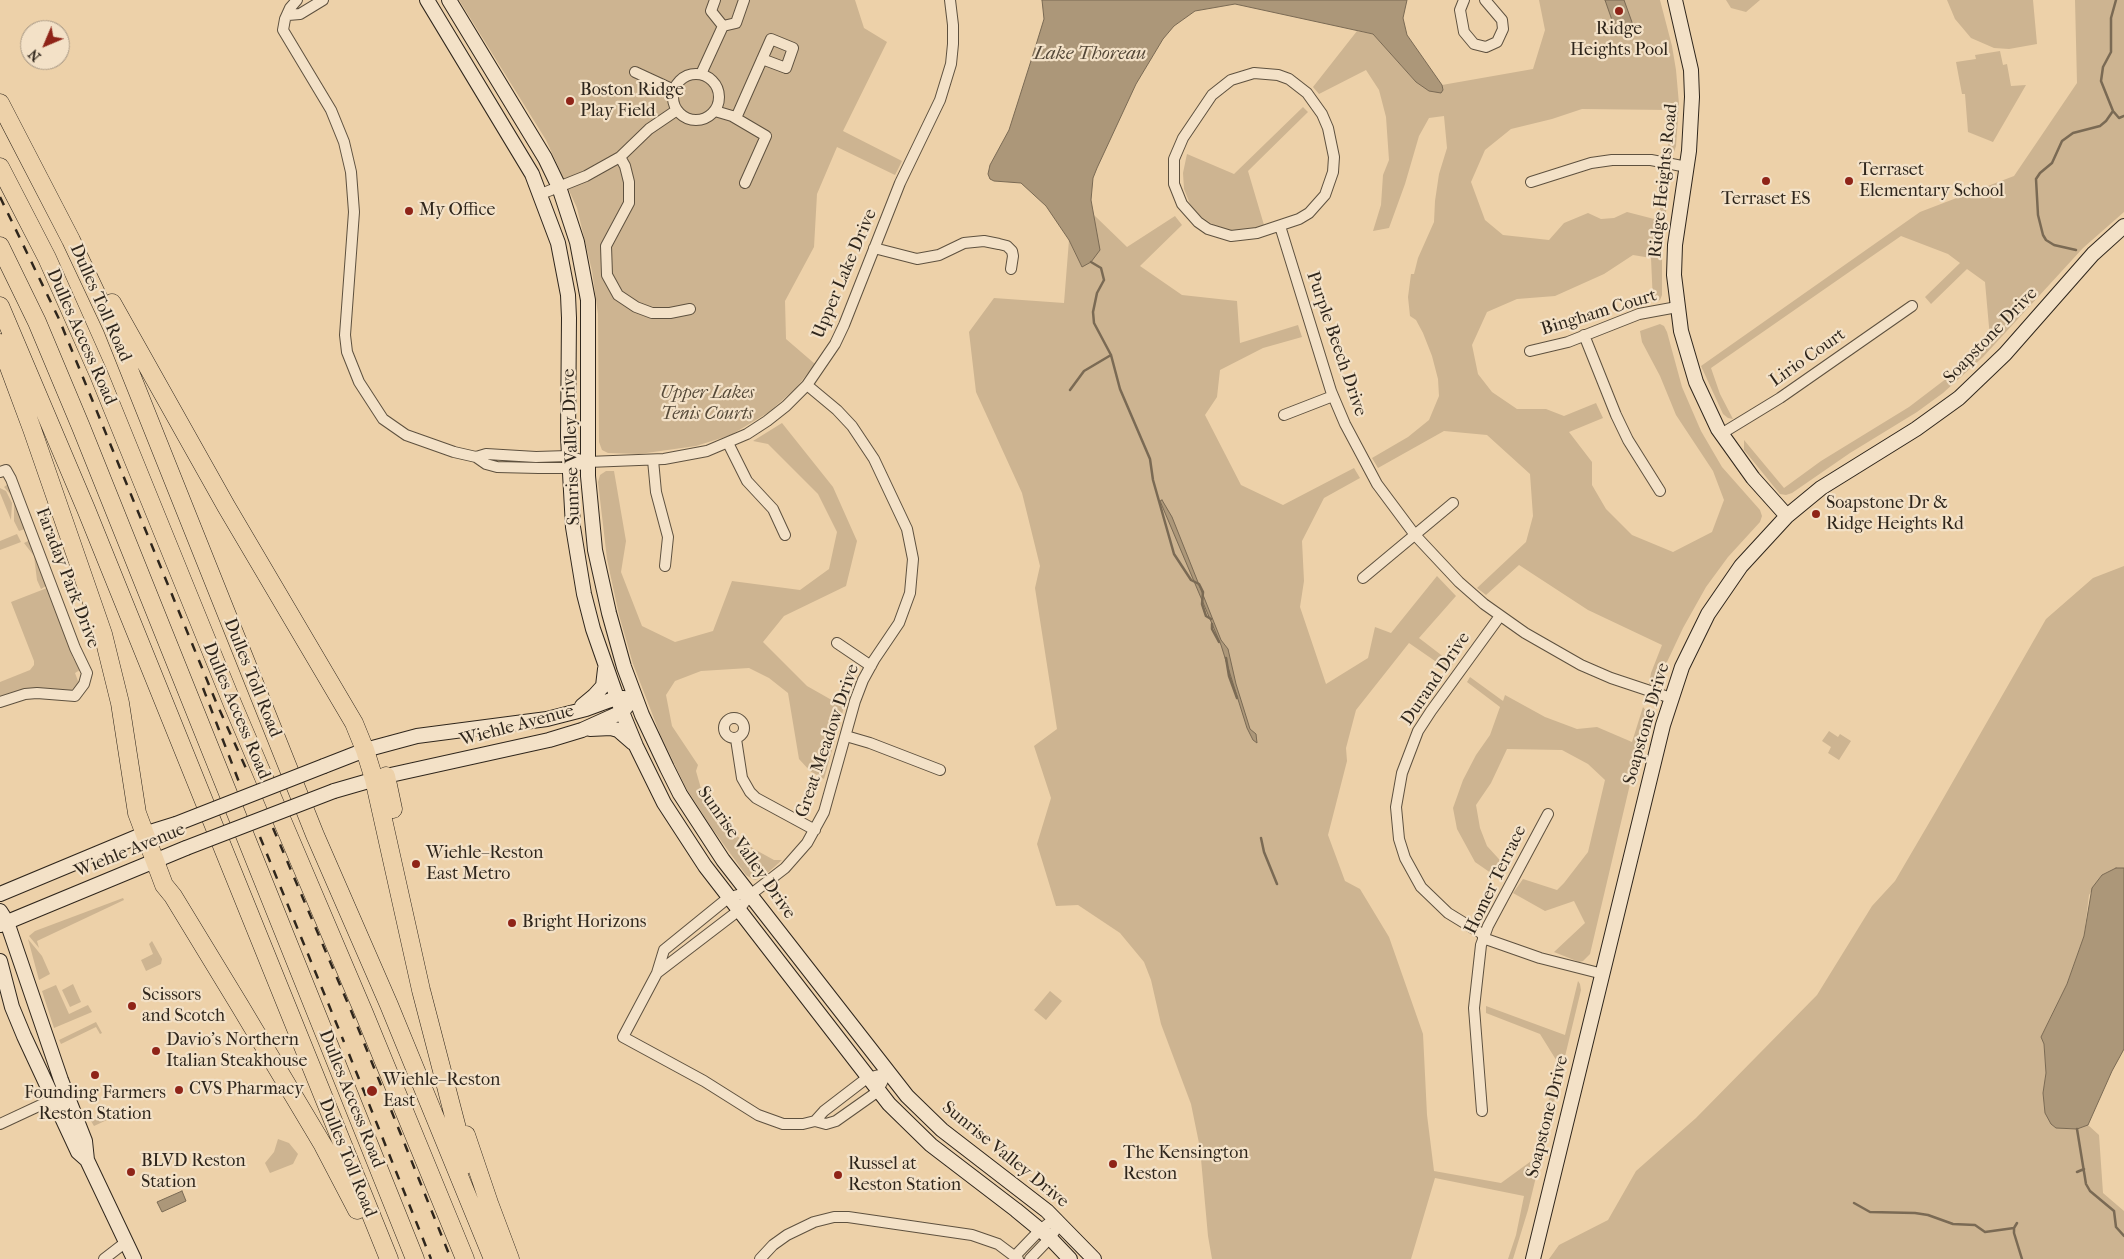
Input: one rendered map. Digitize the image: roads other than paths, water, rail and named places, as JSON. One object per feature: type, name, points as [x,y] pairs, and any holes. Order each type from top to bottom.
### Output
[{"type":"highway","name":"Dulles Toll Road","points":[[0,103],[42,182],[112,328],[315,836],[389,1005],[494,1259]]},
{"type":"highway","name":"Dulles Access Road","points":[[0,167],[47,258],[99,375],[226,687],[364,1013],[465,1259]]},
{"type":"highway","points":[[42,182],[226,506],[354,723],[365,750],[380,778],[447,1065],[479,1176],[510,1259]]},
{"type":"highway","name":"Dulles Access Road","points":[[0,246],[61,378],[416,1259]]},
{"type":"highway","name":"Dulles Toll Road","points":[[0,306],[97,536],[389,1259]]},
{"type":"highway","points":[[0,343],[103,634],[120,703],[136,813],[164,885],[173,896],[227,984],[323,1146],[383,1259]]},
{"type":"highway","points":[[380,778],[421,990],[460,1140],[463,1184]]},
{"type":"main road","name":"Sunrise Valley Drive","points":[[428,0],[517,148],[541,194],[558,244],[568,295],[569,462],[573,527],[578,560],[592,629],[616,698],[636,746],[664,803],[684,838],[728,898],[877,1092],[931,1146],[1045,1234],[1070,1259]]},
{"type":"main road","name":"Sunrise Valley Drive","points":[[449,0],[536,142],[559,187],[577,242],[588,300],[588,462],[590,506],[597,558],[609,613],[635,698],[653,740],[680,794],[723,860],[887,1073],[930,1120],[1014,1184],[1057,1221],[1094,1259]]},
{"type":"main road","name":"Ridge Heights Road","points":[[1675,0],[1691,70],[1691,122],[1675,244],[1677,307],[1685,348],[1706,406],[1721,434],[1753,478],[1787,516]]},
{"type":"main road","name":"Soapstone Drive","points":[[1533,1259],[1671,698],[1682,667],[1708,614],[1740,566],[1787,516],[1821,488],[1922,425],[1958,398],[2005,354],[2093,254],[2124,226]]},
{"type":"main road","points":[[566,715],[587,702],[599,691],[605,679],[605,666]]},
{"type":"main road","name":"Wiehle Avenue","points":[[0,894],[144,834],[176,824],[365,750],[425,734],[547,719],[566,715],[616,698],[635,698]]},
{"type":"main road","name":"Wiehle Avenue","points":[[2,920],[156,862],[186,848],[334,791],[380,778],[524,747],[582,730],[622,712],[635,698]]},
{"type":"main road","points":[[582,730],[603,728],[618,730],[636,746]]},
{"type":"main road","points":[[2,920],[85,1141],[87,1160],[134,1259]]},
{"type":"main road","points":[[0,962],[16,1017],[78,1152],[87,1160]]},
{"type":"main road","points":[[16,1017],[37,1038],[47,1039]]},
{"type":"street","points":[[297,0],[290,8],[288,15],[300,14],[323,0]]},
{"type":"street","points":[[715,0],[710,11],[723,26]]},
{"type":"street","points":[[723,26],[736,23],[744,0]]},
{"type":"street","name":"Upper Lake Drive","points":[[288,15],[283,24],[285,36],[320,89],[331,110],[344,142],[351,172],[354,212],[345,335],[351,366],[369,400],[390,425],[406,435],[429,444],[476,456],[486,464],[497,467],[684,457],[728,443],[767,421],[808,385],[835,344],[900,183],[947,82],[953,44],[950,0]]},
{"type":"street","points":[[1464,0],[1460,10],[1464,32],[1474,44],[1486,47],[1497,42],[1503,29],[1502,20],[1485,0]]},
{"type":"street","points":[[701,74],[723,26]]},
{"type":"street","points":[[736,118],[762,59]]},
{"type":"street","points":[[635,72],[674,90]]},
{"type":"street","points":[[1266,73],[1289,79],[1299,85],[1314,101],[1322,114],[1332,142],[1333,172],[1325,195],[1309,213],[1280,226],[1246,236],[1219,234],[1203,226],[1189,214],[1182,204],[1174,184],[1174,160],[1183,138],[1212,95],[1221,86],[1242,76],[1266,73]]},
{"type":"street","points":[[701,74],[712,80],[720,92],[720,100],[715,111],[702,120],[692,120],[677,110],[673,98],[674,90],[682,78],[688,75],[701,74]]},
{"type":"street","points":[[541,194],[586,176],[620,157],[649,129],[677,110]]},
{"type":"street","points":[[715,111],[736,118],[766,136],[745,183]]},
{"type":"street","points":[[620,157],[627,174],[629,203],[606,246],[608,275],[618,295],[636,308],[652,313],[670,313],[690,309]]},
{"type":"street","points":[[1531,182],[1591,163],[1612,160],[1652,160],[1686,167]]},
{"type":"street","name":"Purple Beech Drive","points":[[1280,226],[1333,396],[1357,448],[1377,484],[1415,535],[1459,582],[1500,616],[1546,646],[1611,678],[1671,698]]},
{"type":"street","points":[[874,248],[918,259],[939,255],[964,244],[984,241],[1007,246],[1012,251],[1011,269]]},
{"type":"street","name":"Lirio Court","points":[[1721,434],[1780,398],[1912,306]]},
{"type":"street","name":"Bingham Court","points":[[1530,351],[1568,342],[1639,314],[1677,307]]},
{"type":"street","points":[[1584,336],[1628,440],[1660,491]]},
{"type":"street","name":"Great Meadow Drive","points":[[657,973],[738,911],[750,896],[770,882],[797,856],[815,830],[830,794],[855,701],[871,666],[899,623],[905,609],[913,576],[911,544],[899,510],[865,444],[837,410],[808,385]]},
{"type":"street","points":[[1284,415],[1333,396]]},
{"type":"street","points":[[728,443],[747,481],[773,509],[785,535]]},
{"type":"street","points":[[653,460],[656,492],[668,537],[665,566]]},
{"type":"street","name":"Faraday Park Drive","points":[[0,702],[25,694],[37,693],[75,696],[84,684],[87,673],[3,471]]},
{"type":"street","points":[[1364,578],[1453,503]]},
{"type":"street","name":"Durand Drive","points":[[1500,616],[1418,731],[1402,773],[1396,807],[1399,839],[1411,872],[1421,887],[1448,913],[1484,936],[1533,956],[1603,974]]},
{"type":"street","points":[[837,643],[871,666]]},
{"type":"street","points":[[846,736],[870,743],[940,770]]},
{"type":"street","points":[[736,739],[742,778],[750,792],[756,798],[815,830]]},
{"type":"street","name":"Homer Terrace","points":[[1482,1111],[1474,1008],[1477,964],[1484,936],[1548,814]]},
{"type":"street","points":[[750,896],[741,894],[728,898],[671,942],[664,950],[657,973],[623,1037],[704,1081],[770,1121],[794,1125],[815,1121],[826,1124],[836,1121],[877,1092],[887,1073]]},
{"type":"street","points":[[815,1121],[824,1111],[867,1078],[887,1073]]},
{"type":"street","points":[[0,1124],[66,1093]]},
{"type":"street","points":[[760,1259],[763,1254],[780,1240],[814,1222],[834,1217],[848,1217],[972,1234],[998,1244],[1017,1258],[1045,1234],[1056,1229],[1057,1221]]},
{"type":"street","points":[[1030,1259],[1045,1234]]},
{"type":"street","points":[[104,1259],[126,1242]]},
{"type":"water","name":"Lake Thoreau","points":[[1042,0],[1407,0],[1403,18],[1407,35],[1442,85],[1443,90],[1441,93],[1429,91],[1416,82],[1373,34],[1235,4],[1195,11],[1174,26],[1163,39],[1136,84],[1097,168],[1093,178],[1091,200],[1100,250],[1091,262],[1082,267],[1069,240],[1046,206],[1021,183],[994,181],[990,179],[988,174],[990,165],[1009,130],[1036,45],[1044,19]]},
{"type":"water","name":"Ridge Heights Pool","points":[[1605,0],[1624,0],[1633,25],[1607,34],[1604,26],[1613,23]]},
{"type":"water","points":[[1162,500],[1172,517],[1221,640],[1228,649],[1236,684],[1250,729],[1256,734],[1257,743],[1253,740],[1247,728],[1221,645],[1160,501]]},
{"type":"water","points":[[2116,868],[2124,868],[2124,1049],[2088,1125],[2077,1129],[2056,1128],[2051,1124],[2045,1113],[2043,1093],[2046,1073],[2044,1044],[2041,1037],[2067,984],[2084,936],[2092,888],[2102,875]]},
{"type":"water","points":[[182,1191],[186,1201],[162,1212],[157,1202]]},
{"type":"waterway","points":[[2116,0],[2111,18],[2111,52],[2103,67],[2101,81],[2113,111],[2119,118],[2124,116]]},
{"type":"waterway","points":[[2076,250],[2054,245],[2046,240],[2043,235],[2038,215],[2036,179],[2052,163],[2062,141],[2073,133],[2100,126],[2113,111]]},
{"type":"waterway","points":[[1091,262],[1101,268],[1104,280],[1097,293],[1093,312],[1094,323],[1111,355],[1120,389],[1150,459],[1153,480],[1174,554],[1191,580],[1199,584],[1203,592],[1202,604],[1206,616],[1211,619]]},
{"type":"waterway","points":[[1070,390],[1084,371],[1111,355]]},
{"type":"waterway","points":[[1212,624],[1212,629],[1219,642]]},
{"type":"waterway","points":[[1226,658],[1229,676],[1237,698]]},
{"type":"waterway","points":[[1261,838],[1264,852],[1277,884]]},
{"type":"waterway","points":[[2077,1129],[2086,1184],[2090,1191],[2114,1211],[2116,1227],[2124,1236]]},
{"type":"waterway","points":[[2077,1172],[2084,1169]]},
{"type":"waterway","points":[[1854,1203],[1870,1212],[1928,1215],[1953,1224],[1975,1225],[1985,1232],[2014,1228]]},
{"type":"waterway","points":[[2017,1223],[2014,1233],[2022,1259]]},
{"type":"railway","points":[[0,197],[59,319],[216,702],[249,775]]},
{"type":"railway","points":[[203,688],[239,782]]},
{"type":"railway","points":[[273,828],[352,1013],[451,1259]]},
{"type":"railway","points":[[260,837],[344,1042]]},
{"type":"railway","points":[[349,1054],[431,1259]]},
{"type":"place","name":"Ridge Heights Pool","points":[[1619,11]]},
{"type":"place","name":"Boston Ridge Play Field","points":[[570,101]]},
{"type":"place","name":"Terraset ES","points":[[1766,181]]},
{"type":"place","name":"Terraset Elementary School","points":[[1849,181]]},
{"type":"place","name":"My Office","points":[[409,211]]},
{"type":"place","name":"Soapstone Dr & Ridge Heights Rd","points":[[1816,514]]},
{"type":"place","name":"Wiehle–Reston East Metro","points":[[416,864]]},
{"type":"place","name":"Bright Horizons","points":[[512,923]]},
{"type":"place","name":"Scissors and Scotch","points":[[132,1006]]},
{"type":"place","name":"Davio's Northern Italian Steakhouse","points":[[156,1051]]},
{"type":"place","name":"Founding Farmers Reston Station","points":[[95,1075]]},
{"type":"place","name":"CVS Pharmacy","points":[[179,1090]]},
{"type":"place","name":"Wiehle–Reston East","points":[[372,1091]]},
{"type":"place","name":"The Kensington Reston","points":[[1113,1164]]},
{"type":"place","name":"BLVD Reston Station","points":[[131,1172]]},
{"type":"place","name":"Russel at Reston Station","points":[[838,1175]]},
{"type":"park label","name":"Upper Lakes Tenis Courts","points":[[707,404]]}]
